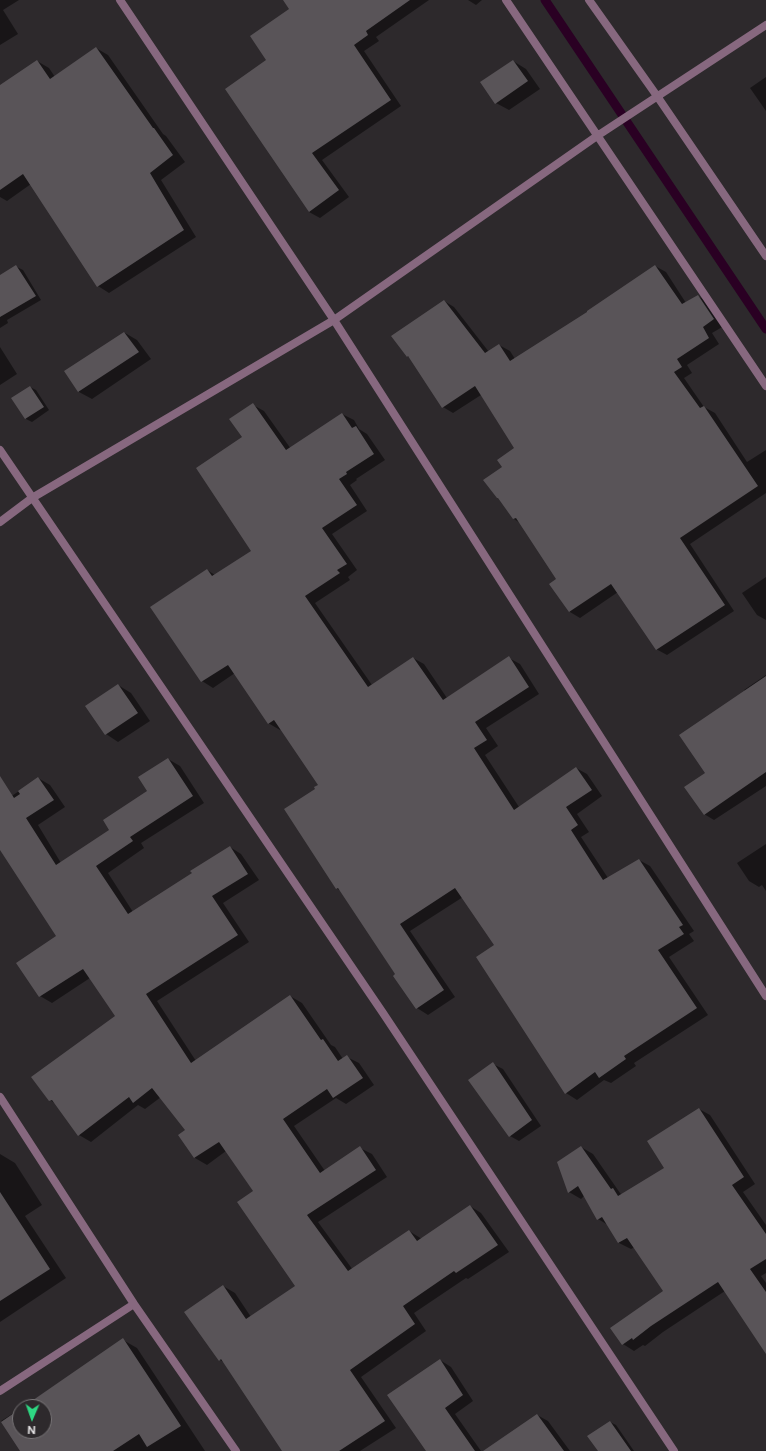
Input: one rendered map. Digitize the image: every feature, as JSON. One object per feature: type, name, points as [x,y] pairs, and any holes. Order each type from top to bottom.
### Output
[{"type":"street","points":[[120,0],[334,320],[766,996]]},
{"type":"street","points":[[506,0],[766,386]]},
{"type":"street","points":[[589,0],[657,96],[766,256]]},
{"type":"street","points":[[0,522],[32,498],[334,320],[597,136],[766,25]]},
{"type":"street","points":[[0,450],[392,1027],[674,1451]]},
{"type":"street","points":[[0,1097],[134,1304],[236,1451]]},
{"type":"street","points":[[0,1391],[134,1304]]},
{"type":"building","points":[[283,0],[410,0],[366,31],[368,35],[354,45],[391,100],[312,153],[339,190],[309,212],[225,89],[266,60],[250,36],[289,9]]},
{"type":"building","points":[[96,47],[173,155],[150,173],[184,230],[97,287],[23,174],[0,190],[0,85],[37,60],[50,79]]},
{"type":"building","points":[[513,60],[528,81],[495,104],[480,82]]},
{"type":"building","points":[[16,265],[36,296],[0,317],[0,275]]},
{"type":"building","points":[[655,265],[682,304],[698,295],[714,319],[703,327],[709,338],[677,359],[682,367],[674,372],[700,408],[704,406],[758,486],[680,538],[725,605],[656,650],[611,584],[569,612],[549,584],[556,579],[516,518],[513,519],[483,480],[502,467],[497,460],[514,448],[475,386],[442,408],[408,356],[407,357],[391,336],[444,300],[485,353],[499,344],[510,361],[587,312]]},
{"type":"building","points":[[124,332],[139,352],[78,392],[64,371]]},
{"type":"building","points":[[30,386],[44,407],[25,419],[11,398]]},
{"type":"building","points":[[253,403],[286,450],[342,413],[352,428],[356,426],[374,454],[346,472],[347,474],[339,479],[357,505],[322,528],[347,564],[337,570],[340,573],[305,596],[368,687],[413,657],[443,700],[509,656],[529,687],[475,722],[487,740],[474,748],[514,810],[576,767],[592,790],[566,807],[578,825],[571,830],[603,880],[639,859],[683,925],[679,927],[684,934],[658,950],[697,1008],[624,1056],[626,1059],[599,1078],[595,1072],[565,1094],[476,957],[494,945],[455,888],[400,924],[444,990],[416,1009],[393,976],[395,974],[338,888],[336,889],[284,809],[315,789],[314,787],[318,785],[274,720],[268,724],[228,665],[201,682],[150,607],[207,569],[212,576],[251,551],[196,468],[242,437],[229,419]]},
{"type":"building","points":[[766,676],[766,772],[704,815],[684,787],[705,773],[679,735]]},
{"type":"building","points":[[118,684],[138,713],[105,735],[85,706]]},
{"type":"building","points":[[168,758],[193,796],[130,837],[133,841],[96,866],[128,914],[192,873],[190,871],[230,846],[248,874],[212,896],[238,935],[146,994],[191,1063],[290,995],[321,1040],[323,1039],[338,1061],[347,1055],[363,1078],[333,1098],[327,1089],[283,1119],[320,1173],[360,1146],[376,1170],[307,1215],[348,1271],[409,1230],[417,1241],[470,1205],[498,1245],[456,1273],[454,1271],[403,1306],[415,1324],[350,1370],[385,1421],[339,1451],[282,1451],[221,1359],[219,1361],[184,1312],[223,1285],[246,1319],[295,1286],[237,1202],[253,1191],[219,1142],[194,1158],[178,1135],[185,1130],[152,1088],[133,1103],[129,1097],[78,1136],[52,1100],[49,1101],[31,1077],[115,1016],[83,969],[39,997],[16,963],[56,936],[0,850],[0,776],[14,798],[20,794],[18,791],[38,777],[54,800],[26,818],[56,865],[109,830],[103,820],[147,791],[138,777]]},
{"type":"building","points":[[493,1062],[532,1120],[509,1137],[468,1080]]},
{"type":"building","points":[[699,1108],[744,1177],[732,1185],[766,1234],[766,1259],[750,1269],[766,1292],[766,1354],[718,1282],[651,1326],[633,1340],[632,1338],[622,1345],[610,1328],[663,1291],[627,1238],[618,1243],[602,1217],[597,1220],[578,1186],[568,1193],[557,1162],[581,1146],[611,1189],[613,1188],[618,1196],[664,1168],[647,1141]]},
{"type":"building","points":[[0,1192],[50,1269],[0,1301]]},
{"type":"building","points":[[123,1338],[181,1426],[147,1447],[139,1434],[113,1451],[20,1451],[12,1439],[52,1439],[52,1399],[35,1399]]},
{"type":"building","points":[[440,1359],[463,1395],[445,1408],[475,1451],[426,1451],[387,1395]]},
{"type":"building","points":[[12,1414],[12,1439],[1,1422]]},
{"type":"building","points":[[537,1414],[564,1451],[483,1451]]},
{"type":"building","points":[[610,1421],[631,1451],[598,1451],[587,1436]]},
{"type":"waterway","points":[[545,0],[766,329]]}]
